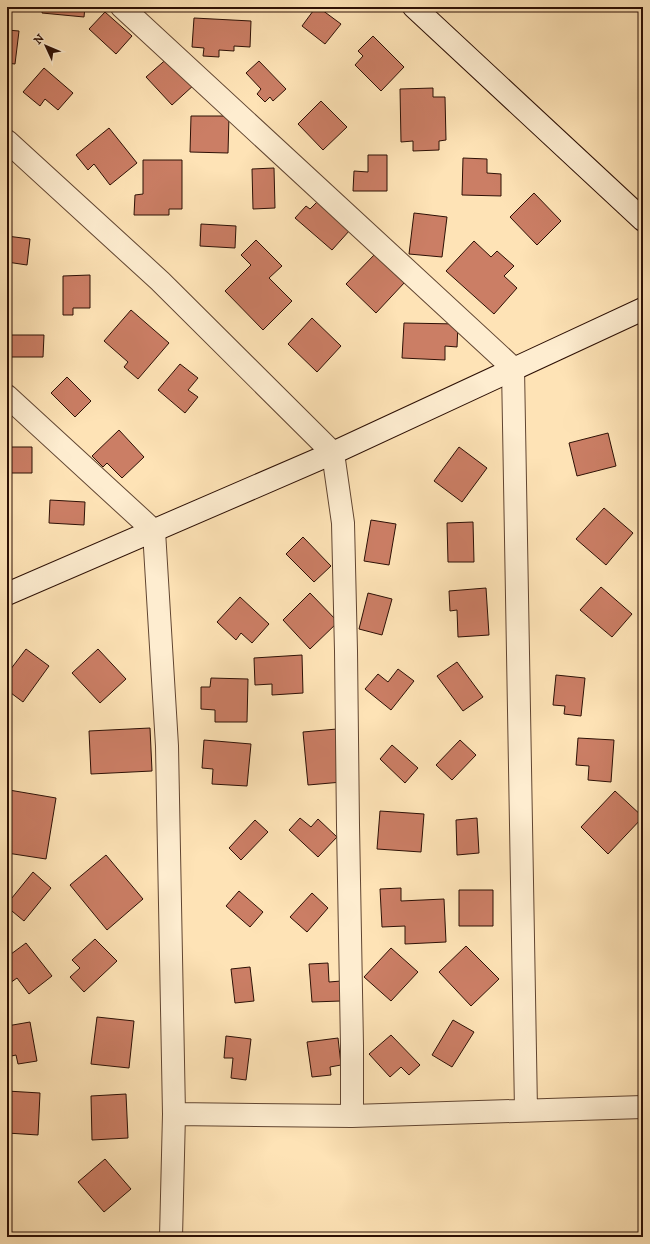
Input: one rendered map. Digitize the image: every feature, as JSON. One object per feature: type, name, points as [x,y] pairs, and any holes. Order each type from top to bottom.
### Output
[{"type":"street","points":[[122,7],[513,368],[526,1110]]},
{"type":"street","points":[[414,7],[643,220]]},
{"type":"street","points":[[7,141],[160,281],[333,453],[343,523],[352,1116]]},
{"type":"street","points":[[7,594],[333,453],[513,368],[643,309]]},
{"type":"street","points":[[7,396],[154,531],[167,746],[174,1114],[171,1237]]},
{"type":"street","points":[[174,1114],[352,1116],[643,1107]]},
{"type":"building","points":[[43,7],[85,7],[84,17],[42,13]]},
{"type":"building","points":[[316,7],[341,24],[325,44],[302,26]]},
{"type":"building","points":[[105,12],[132,36],[116,54],[89,29]]},
{"type":"building","points":[[194,18],[251,21],[250,47],[234,46],[234,51],[219,50],[219,57],[203,56],[204,48],[192,47]]},
{"type":"building","points":[[7,30],[19,31],[15,64],[7,63]]},
{"type":"building","points":[[373,36],[404,67],[381,91],[355,65],[363,56],[358,51]]},
{"type":"building","points":[[170,56],[195,84],[172,105],[146,77]]},
{"type":"building","points":[[259,61],[286,89],[273,101],[270,97],[265,102],[257,94],[261,89],[246,73]]},
{"type":"building","points":[[44,68],[73,93],[58,110],[45,99],[40,106],[23,92]]},
{"type":"building","points":[[433,88],[433,97],[445,97],[446,140],[439,141],[439,150],[413,151],[413,141],[401,142],[400,89]]},
{"type":"building","points":[[321,101],[347,127],[323,150],[298,124]]},
{"type":"building","points":[[191,116],[229,116],[228,153],[190,152]]},
{"type":"building","points":[[109,128],[137,163],[110,185],[94,164],[88,170],[76,155]]},
{"type":"building","points":[[368,155],[387,155],[387,191],[353,191],[354,171],[368,172]]},
{"type":"building","points":[[463,158],[487,159],[487,173],[501,174],[501,196],[462,195]]},
{"type":"building","points":[[143,160],[182,160],[182,209],[169,209],[169,215],[134,215],[135,195],[143,194]]},
{"type":"building","points":[[274,168],[275,208],[253,209],[252,169]]},
{"type":"building","points":[[534,193],[561,221],[537,245],[510,217]]},
{"type":"building","points":[[317,202],[350,230],[332,250],[295,218],[306,206],[310,209]]},
{"type":"building","points":[[414,213],[447,217],[442,257],[409,254]]},
{"type":"building","points":[[201,224],[236,226],[235,248],[200,246]]},
{"type":"building","points":[[7,236],[30,239],[27,265],[7,262]]},
{"type":"building","points":[[256,240],[282,266],[269,278],[292,301],[263,330],[225,291],[251,265],[241,255]]},
{"type":"building","points":[[474,241],[491,257],[497,251],[514,266],[504,276],[517,288],[494,314],[446,271]]},
{"type":"building","points":[[375,254],[405,282],[376,313],[346,284]]},
{"type":"building","points":[[90,275],[90,308],[73,308],[73,315],[63,315],[63,276]]},
{"type":"building","points":[[131,310],[169,343],[138,379],[124,367],[128,362],[104,341]]},
{"type":"building","points":[[312,318],[341,346],[317,372],[288,344]]},
{"type":"building","points":[[404,323],[458,324],[457,347],[445,346],[445,360],[402,358]]},
{"type":"building","points":[[10,335],[44,335],[43,357],[9,357]]},
{"type":"building","points":[[180,364],[198,378],[188,390],[198,397],[185,413],[158,390]]},
{"type":"building","points":[[67,377],[91,401],[75,417],[51,393]]},
{"type":"building","points":[[119,430],[144,457],[122,478],[107,463],[103,467],[92,456]]},
{"type":"building","points":[[608,433],[616,466],[577,476],[569,443]]},
{"type":"building","points":[[7,447],[32,447],[32,473],[7,473]]},
{"type":"building","points":[[459,447],[487,468],[462,502],[434,481]]},
{"type":"building","points":[[50,500],[85,502],[84,525],[49,523]]},
{"type":"building","points":[[604,508],[633,533],[606,565],[576,539]]},
{"type":"building","points":[[371,520],[396,524],[389,565],[364,561]]},
{"type":"building","points":[[473,522],[474,562],[448,562],[447,523]]},
{"type":"building","points":[[303,537],[331,566],[314,582],[286,554]]},
{"type":"building","points":[[601,587],[632,614],[612,637],[580,610]]},
{"type":"building","points":[[486,588],[489,635],[458,637],[457,610],[450,611],[449,591]]},
{"type":"building","points":[[310,593],[338,622],[310,649],[283,620]]},
{"type":"building","points":[[368,593],[392,599],[382,635],[359,629]]},
{"type":"building","points":[[240,597],[269,624],[252,643],[241,633],[236,640],[217,622]]},
{"type":"building","points":[[26,649],[49,666],[23,702],[7,690],[7,674]]},
{"type":"building","points":[[98,649],[126,679],[100,703],[72,673]]},
{"type":"building","points":[[302,655],[303,693],[272,695],[272,684],[255,685],[254,658]]},
{"type":"building","points":[[457,662],[483,697],[463,711],[437,676]]},
{"type":"building","points":[[398,669],[414,681],[391,710],[365,689],[378,674],[388,682]]},
{"type":"building","points":[[556,675],[585,678],[581,716],[564,714],[565,706],[553,705]]},
{"type":"building","points":[[211,678],[248,679],[247,722],[215,722],[215,710],[201,709],[201,687],[210,687]]},
{"type":"building","points":[[150,728],[152,771],[91,774],[89,731]]},
{"type":"building","points":[[337,729],[342,782],[308,785],[303,732]]},
{"type":"building","points":[[578,738],[614,740],[611,782],[588,780],[589,766],[576,765]]},
{"type":"building","points":[[204,740],[251,744],[247,786],[212,784],[213,769],[202,768]]},
{"type":"building","points":[[460,740],[476,755],[452,780],[436,765]]},
{"type":"building","points":[[392,745],[418,768],[405,783],[380,759]]},
{"type":"building","points":[[9,790],[56,798],[46,859],[7,853],[7,804]]},
{"type":"building","points":[[615,791],[643,817],[608,854],[581,827]]},
{"type":"building","points":[[380,811],[424,814],[421,852],[377,849]]},
{"type":"building","points":[[300,818],[311,827],[318,819],[337,837],[318,857],[289,830]]},
{"type":"building","points":[[477,818],[479,853],[457,855],[456,820]]},
{"type":"building","points":[[255,820],[268,832],[241,860],[229,848]]},
{"type":"building","points":[[106,855],[143,899],[107,930],[70,885]]},
{"type":"building","points":[[33,872],[51,888],[24,921],[7,907],[7,904]]},
{"type":"building","points":[[401,888],[401,901],[444,899],[446,942],[405,944],[405,926],[382,927],[380,889]]},
{"type":"building","points":[[459,890],[493,890],[493,926],[459,926]]},
{"type":"building","points":[[239,891],[263,912],[250,927],[226,906]]},
{"type":"building","points":[[312,893],[328,908],[307,932],[290,917]]},
{"type":"building","points":[[95,939],[117,961],[84,992],[70,977],[80,968],[72,960]]},
{"type":"building","points":[[26,943],[52,976],[29,994],[17,978],[10,983],[7,980],[7,957]]},
{"type":"building","points":[[466,946],[499,979],[471,1006],[439,972]]},
{"type":"building","points":[[391,948],[418,972],[391,1001],[364,977]]},
{"type":"building","points":[[328,963],[329,982],[341,981],[341,1001],[312,1002],[309,964]]},
{"type":"building","points":[[250,967],[254,1001],[235,1003],[231,969]]},
{"type":"building","points":[[97,1017],[134,1021],[129,1068],[91,1064]]},
{"type":"building","points":[[453,1020],[474,1032],[452,1067],[432,1055]]},
{"type":"building","points":[[30,1022],[37,1061],[18,1064],[16,1055],[7,1057],[7,1026]]},
{"type":"building","points":[[391,1035],[420,1065],[409,1075],[401,1067],[390,1077],[369,1054]]},
{"type":"building","points":[[226,1036],[251,1039],[246,1080],[231,1078],[233,1058],[224,1058]]},
{"type":"building","points":[[338,1038],[341,1065],[330,1067],[331,1075],[312,1077],[307,1042]]},
{"type":"building","points":[[7,1091],[40,1093],[38,1135],[7,1133]]},
{"type":"building","points":[[126,1094],[128,1138],[92,1140],[91,1096]]},
{"type":"building","points":[[105,1159],[131,1189],[104,1212],[78,1182]]}]
